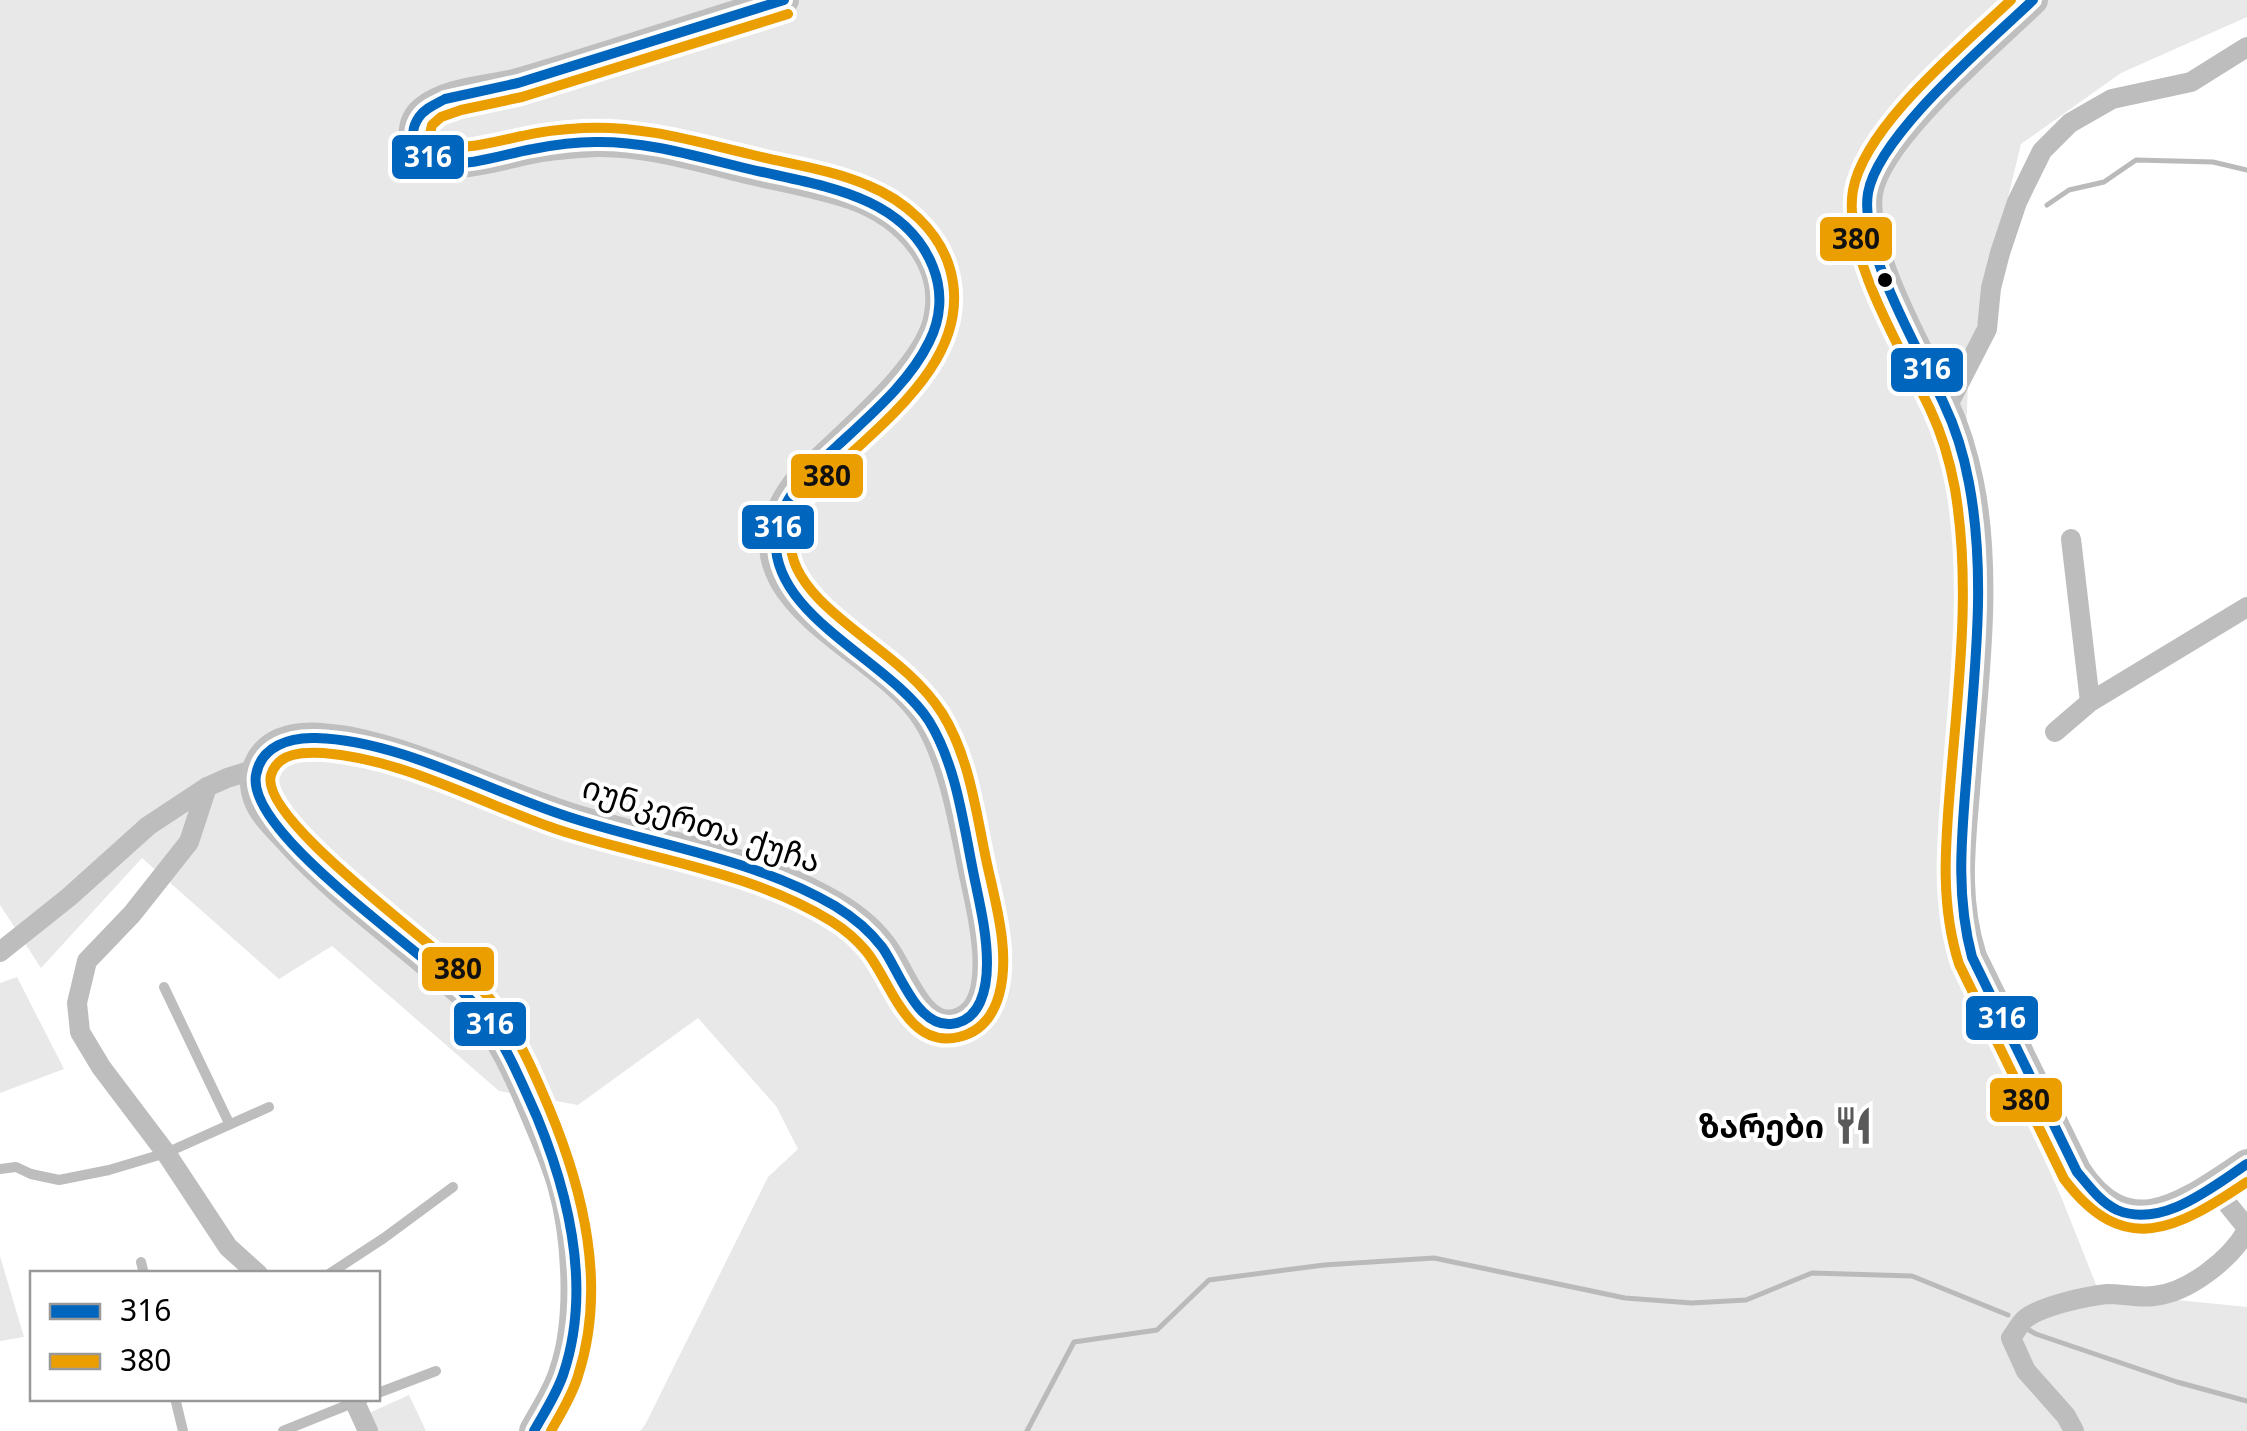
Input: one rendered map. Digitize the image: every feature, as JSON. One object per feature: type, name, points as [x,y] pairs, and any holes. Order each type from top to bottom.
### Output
[{"type":"main road","name":"იუნკერთა ქუჩა","points":[[256,769],[263,755],[276,744],[310,737],[342,740],[382,750],[568,817],[792,883],[861,924],[882,947],[924,1015],[938,1024],[956,1024],[971,1017],[985,996],[988,973],[982,911],[943,748],[925,713],[904,689],[810,614],[788,587],[774,548],[783,504],[797,484],[906,378],[928,344],[938,321],[940,289],[932,258],[921,240],[905,225],[855,196],[700,157],[594,142],[440,163],[425,158],[417,150],[413,134],[416,121],[426,110],[451,98],[515,83],[784,0]]},
{"type":"main road","points":[[2033,0],[1913,117],[1880,161],[1868,192],[1868,223],[1880,266],[1946,409],[1969,482],[1980,578],[1960,860],[1962,925],[1972,957],[2077,1172],[2103,1202],[2119,1211],[2148,1216],[2176,1208],[2247,1164]]},
{"type":"main road","points":[[256,769],[255,793],[264,810],[316,868],[473,1001],[510,1056],[526,1091],[562,1184],[575,1250],[574,1316],[564,1372],[534,1431]]},
{"type":"street","points":[[1946,409],[1986,329],[1991,288],[2016,202],[2042,151],[2070,123],[2112,99],[2191,82],[2247,47]]},
{"type":"street","points":[[2071,539],[2090,702]]},
{"type":"street","points":[[2054,732],[2090,702],[2247,606]]},
{"type":"street","points":[[0,952],[70,897],[148,826],[207,787],[256,769]]},
{"type":"street","points":[[207,787],[189,842],[132,914],[87,961],[77,1003],[80,1032],[101,1067],[166,1153],[228,1247],[255,1271]]},
{"type":"street","points":[[2074,1431],[2066,1416],[2026,1371],[2012,1338],[2024,1320],[2058,1304],[2106,1294],[2157,1296],[2193,1282],[2224,1260],[2247,1229],[2213,1186]]},
{"type":"street","points":[[357,1401],[368,1431]]},
{"type":"lane","points":[[164,987],[229,1124]]},
{"type":"lane","points":[[0,1169],[16,1166],[31,1174],[60,1180],[109,1170],[166,1153],[269,1107]]},
{"type":"lane","points":[[334,1271],[453,1186]]},
{"type":"lane","points":[[380,1393],[436,1370]]},
{"type":"lane","points":[[175,1401],[183,1431]]},
{"type":"lane","points":[[284,1431],[355,1401]]},
{"type":"shaded area","points":[[0,0],[2247,0],[2247,17],[2121,73],[2021,144],[1969,359],[1943,920],[2099,1292],[2247,1307],[2247,1431],[640,1431],[768,1177],[798,1149],[776,1106],[698,1018],[578,1105],[499,1091],[332,946],[279,979],[142,858],[41,968],[0,905]]},
{"type":"shaded area","points":[[17,977],[64,1069],[0,1093],[0,983]]},
{"type":"shaded area","points":[[0,1256],[24,1337],[0,1341]]},
{"type":"shaded area","points":[[409,1395],[426,1431],[377,1431],[369,1413]]},
{"type":"waterway","points":[[2047,205],[2069,190],[2104,182],[2136,160],[2213,162],[2247,170]]},
{"type":"waterway","points":[[1027,1431],[1074,1342],[1157,1330],[1209,1280],[1324,1265],[1434,1258],[1625,1298],[1692,1303],[1746,1300],[1812,1273],[1912,1276],[2008,1315]]},
{"type":"waterway","points":[[2027,1329],[2177,1382],[2247,1401]]},
{"type":"transit line","name":"316","points":[[534,1431],[563,1375],[576,1310],[567,1211],[537,1117],[487,1019],[456,986],[311,863],[280,830],[261,801],[256,775],[270,750],[306,738],[347,741],[412,757],[539,807],[738,864],[804,890],[842,910],[872,935],[918,1007],[928,1016],[951,1024],[961,1022],[976,1010],[986,983],[986,940],[962,813],[946,756],[929,721],[911,699],[835,635],[791,589],[779,563],[776,535],[793,492],[893,393],[929,342],[938,315],[939,296],[933,267],[919,242],[901,223],[855,196],[673,151],[615,142],[579,143],[452,163],[426,157],[414,139],[419,117],[445,99],[518,83],[784,0]]},
{"type":"transit line","name":"380","points":[[2011,0],[1896,113],[1861,165],[1853,190],[1852,215],[1865,272],[1938,428],[1953,479],[1960,525],[1962,632],[1946,870],[1953,940],[1959,964],[2064,1179],[2086,1204],[2108,1220],[2152,1228],[2197,1213],[2247,1182]]},
{"type":"transit line","name":"316","points":[[2033,0],[1913,118],[1876,170],[1868,193],[1868,217],[1882,271],[1952,423],[1965,463],[1974,519],[1977,626],[1961,864],[1967,933],[1972,957],[2077,1172],[2105,1203],[2134,1214],[2169,1210],[2247,1164]]},
{"type":"transit line","name":"380","points":[[551,1431],[578,1376],[587,1342],[591,1274],[581,1206],[543,1094],[517,1039],[491,1000],[326,856],[275,796],[271,775],[279,762],[300,753],[353,757],[412,773],[556,829],[732,877],[799,904],[845,931],[866,951],[902,1010],[926,1033],[941,1038],[959,1037],[979,1027],[989,1016],[1002,979],[1003,944],[975,803],[959,747],[942,713],[915,681],[819,599],[801,577],[791,550],[795,520],[806,501],[907,399],[941,352],[951,326],[954,298],[950,269],[938,242],[907,208],[853,179],[667,135],[583,128],[455,147],[432,144],[429,138],[432,125],[441,117],[461,110],[522,97],[788,14]]},
{"type":"place","name":"ზარები","points":[[1854,1125]]}]
